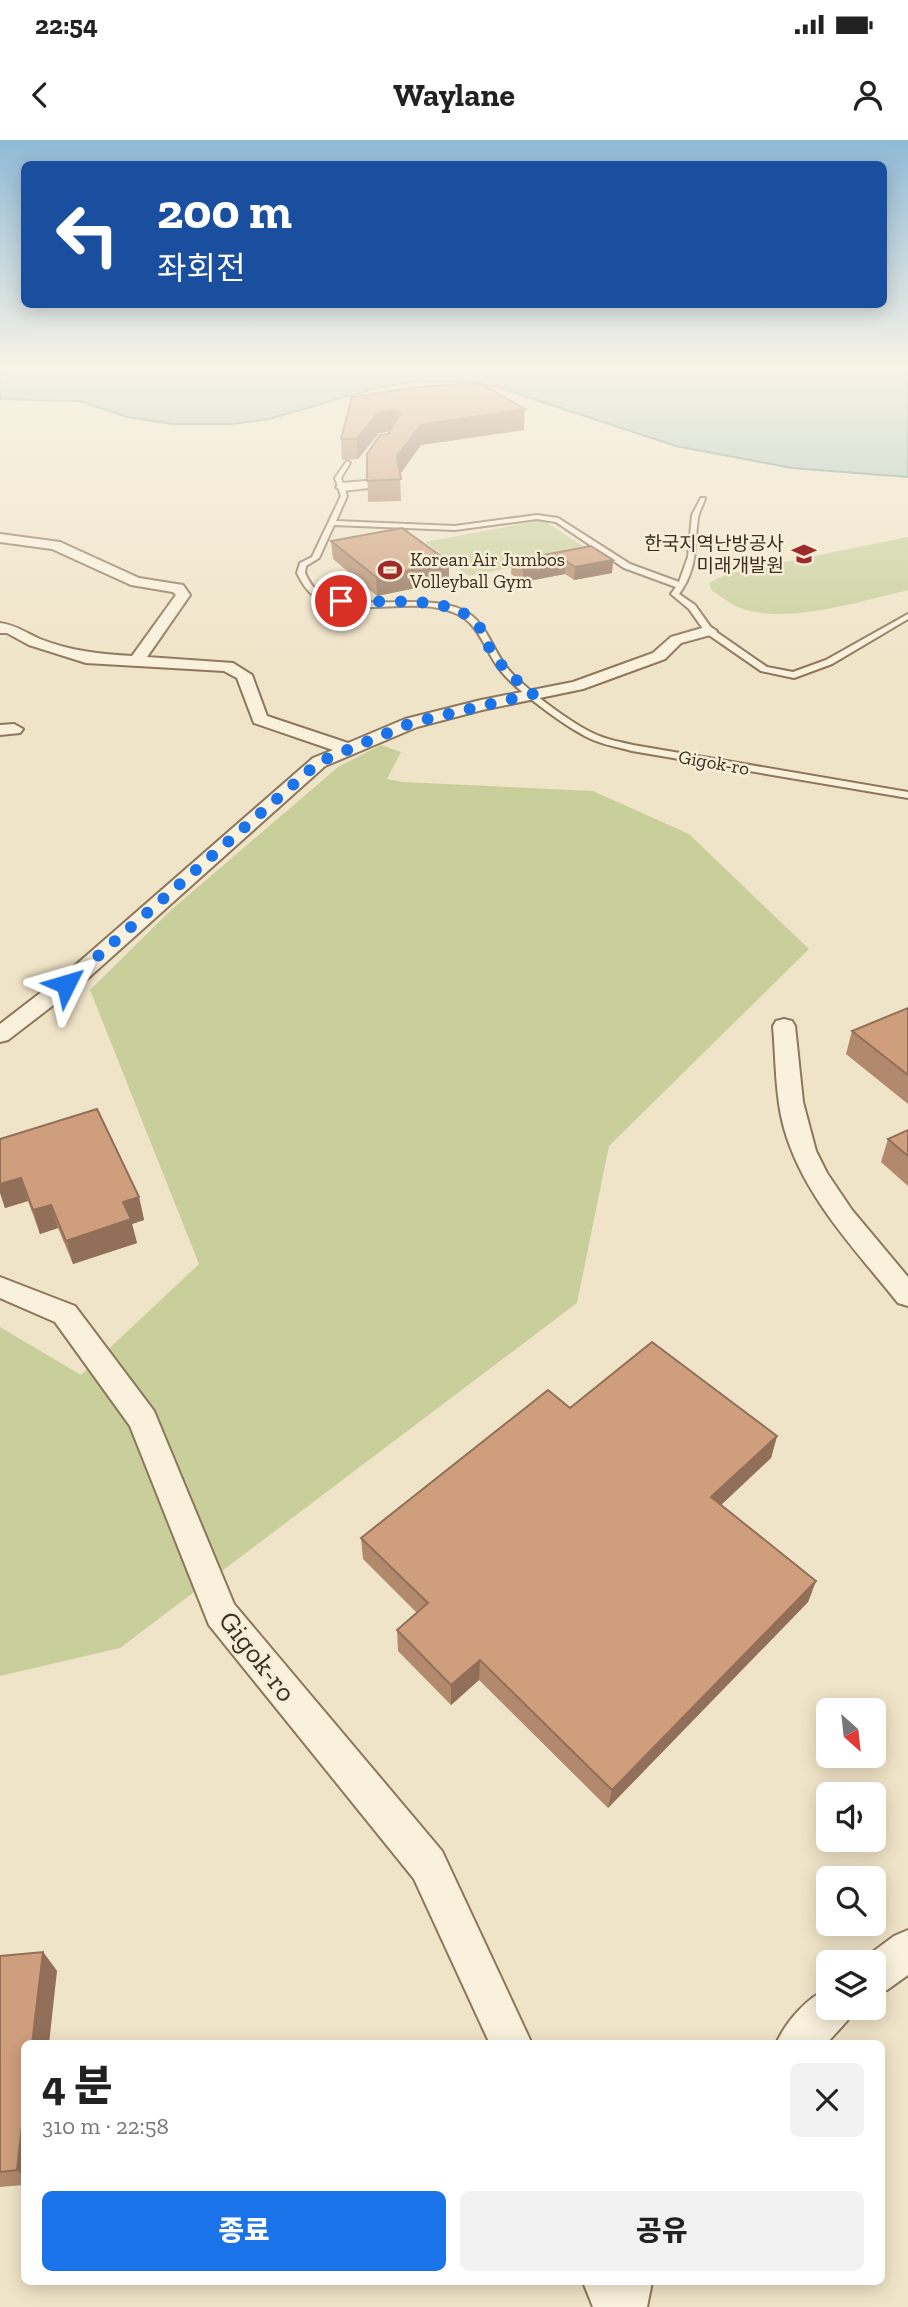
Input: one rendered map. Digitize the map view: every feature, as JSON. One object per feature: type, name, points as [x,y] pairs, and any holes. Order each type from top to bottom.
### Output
[{"type":"street","points":[[342,487],[365,485]]},
{"type":"street","points":[[0,538],[55,545],[136,582],[178,588],[183,595],[136,661]]},
{"type":"street","points":[[0,628],[11,629],[34,642],[86,658],[227,666],[244,675],[260,719],[348,749]]},
{"type":"street","points":[[0,1035],[78,975],[319,762],[411,723],[577,686],[659,656],[676,640],[709,631]]},
{"type":"street","points":[[784,1026],[796,1125],[807,1160],[820,1185],[908,1296]]},
{"type":"street","name":"Gigok-ro","points":[[0,1287],[65,1314],[143,1420],[221,1614],[428,1865],[509,2040]]},
{"type":"street","points":[[886,1966],[908,1950]]},
{"type":"street","points":[[801,2040],[820,2020]]},
{"type":"street","points":[[607,2285],[616,2307]]},
{"type":"street","points":[[624,2307],[628,2285]]},
{"type":"lane","points":[[345,466],[338,478],[344,496],[333,523],[455,528],[537,517],[558,520],[627,566],[681,586]]},
{"type":"lane","points":[[703,499],[695,515],[692,557],[676,594],[692,607],[709,631],[764,669],[794,675],[828,662],[908,616]]},
{"type":"lane","name":"Gigok-ro","points":[[333,523],[315,558],[303,565],[301,573],[317,594],[341,601],[441,604],[461,612],[474,620],[483,631],[489,647],[506,671],[592,736],[632,748],[908,795]]},
{"type":"green space","points":[[543,520],[592,552],[469,576],[425,542]]},
{"type":"green space","points":[[908,537],[908,590],[847,605],[802,613],[759,613],[733,604],[712,591],[709,583],[727,574]]},
{"type":"green space","points":[[381,745],[401,752],[387,779],[593,791],[689,834],[809,949],[609,1146],[577,1303],[120,1648],[0,1676],[0,1327],[81,1375],[199,1264],[90,990],[171,910],[338,767]]},
{"type":"water","points":[[782,466],[908,466],[908,477]]},
{"type":"building","points":[[367,466],[399,466],[401,479],[367,481]]},
{"type":"building","points":[[402,528],[449,562],[376,577],[331,541]]},
{"type":"building","points":[[591,546],[613,560],[575,567],[566,561],[523,569],[512,561]]},
{"type":"building","points":[[908,1008],[908,1075],[852,1031]]},
{"type":"building","points":[[97,1109],[139,1197],[123,1202],[131,1219],[66,1241],[51,1205],[33,1210],[21,1178],[0,1184],[0,1139]]},
{"type":"building","points":[[908,1130],[908,1156],[888,1139]]},
{"type":"building","points":[[652,1342],[777,1436],[711,1497],[816,1581],[612,1790],[480,1660],[451,1685],[397,1630],[428,1603],[361,1538],[548,1390],[570,1408]]},
{"type":"building","points":[[43,1952],[32,2040],[21,2040],[21,2135],[17,2170],[0,2172],[0,1956]]},
{"type":"place","name":"한국지역난방공사 미래개발원","points":[[804,554]]},
{"type":"place","name":"Korean Air Jumbos Volleyball Gym","points":[[390,570]]},
{"type":"route","points":[[66,984],[319,762],[411,723],[533,694],[506,671],[489,647],[483,631],[474,620],[461,612],[441,604],[341,601]]}]
